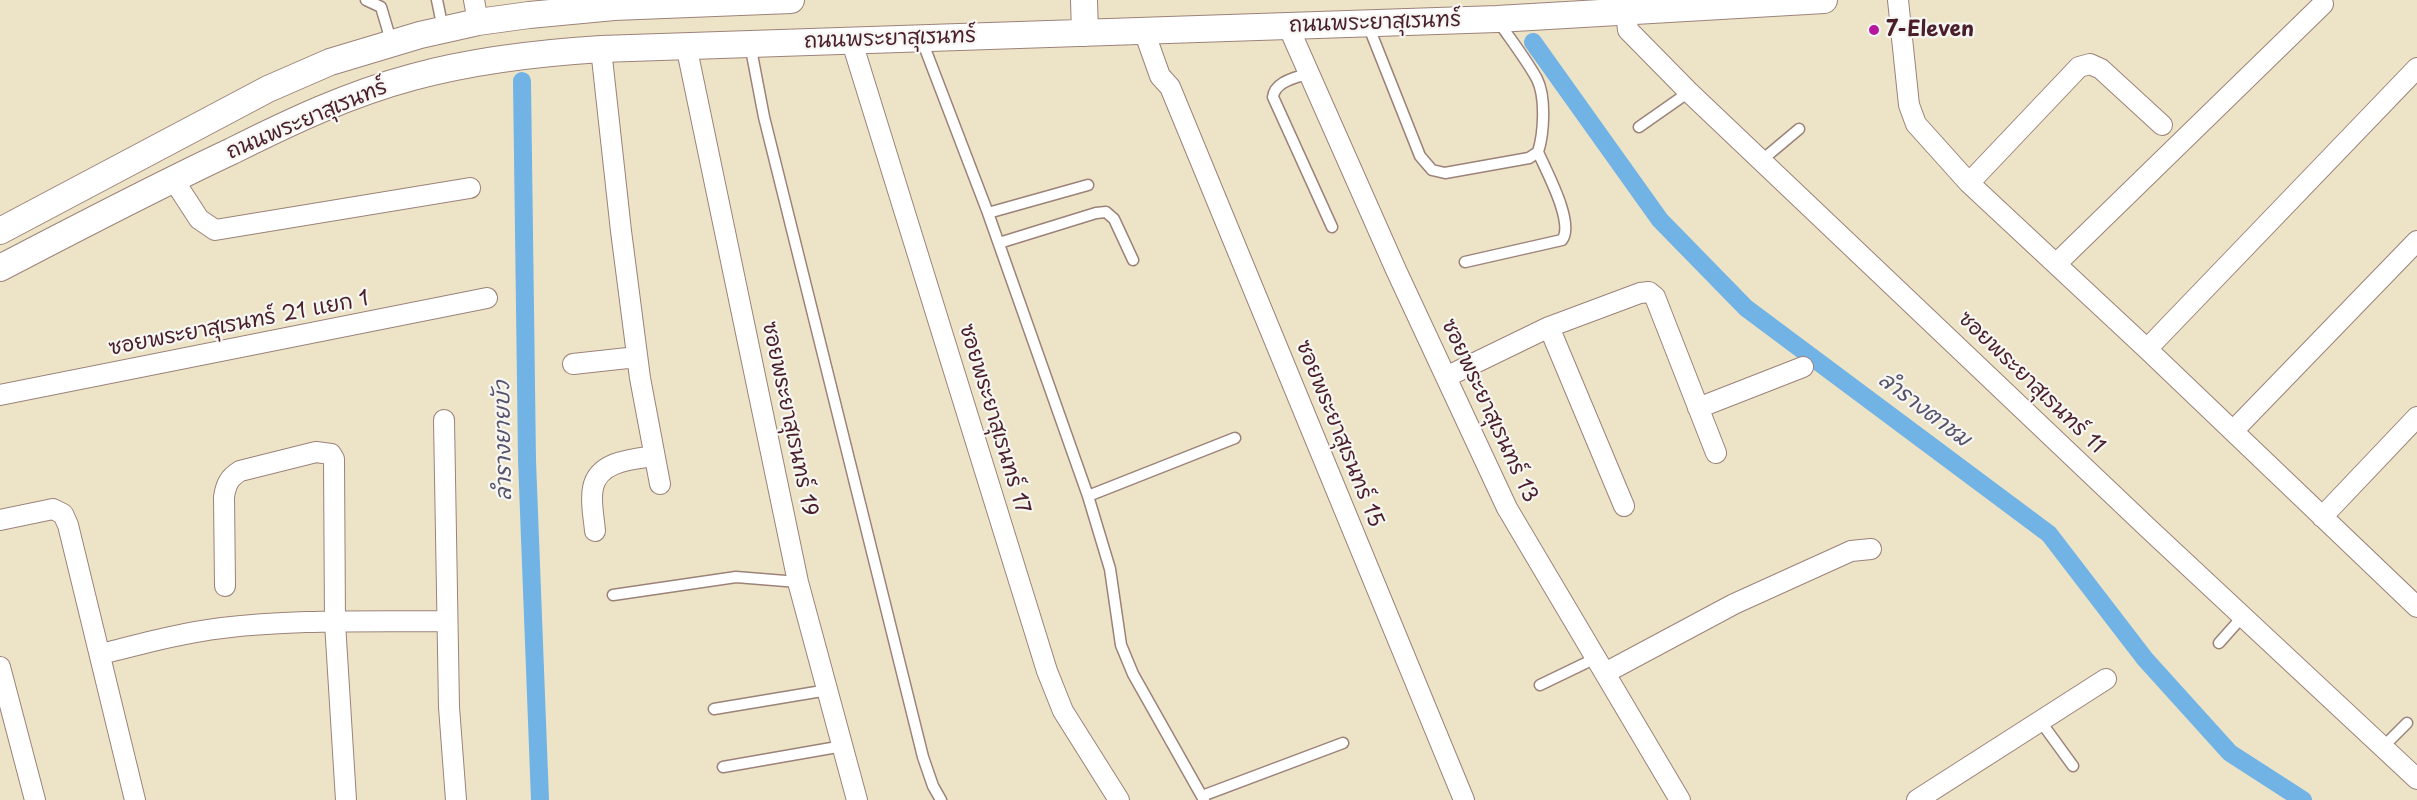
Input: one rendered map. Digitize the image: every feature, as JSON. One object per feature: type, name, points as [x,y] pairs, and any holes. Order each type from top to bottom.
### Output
[{"type":"street","name":"ถนนพระยาสุเรนทร์","points":[[0,231],[268,89],[330,63],[443,30],[476,11],[528,15],[614,7],[790,0]]},
{"type":"street","points":[[1084,0],[1085,33]]},
{"type":"street","name":"ถนนพระยาสุเรนทร์","points":[[0,268],[172,179],[347,98],[411,77],[493,59],[602,49],[686,45],[1497,19],[1824,0]]},
{"type":"street","points":[[1898,0],[1909,105],[1916,124],[1969,183],[2322,517],[2414,598]]},
{"type":"street","points":[[2056,264],[2323,4]]},
{"type":"street","name":"ซอยพระยาสุเรนทร์ 11","points":[[1626,13],[1628,30],[1689,92],[2417,779]]},
{"type":"street","name":"ซอยพระยาสุเรนทร์ 13","points":[[1288,26],[1507,508],[1680,800]]},
{"type":"street","name":"ซอยพระยาสุเรนทร์ 15","points":[[1151,31],[1172,70],[1170,87],[1464,800]]},
{"type":"street","name":"ซอยพระยาสุเรนทร์ 17","points":[[851,39],[1047,671],[1063,711],[1119,800]]},
{"type":"street","name":"ซอยพระยาสุเรนทร์ 19","points":[[686,45],[798,582],[857,800]]},
{"type":"street","points":[[602,49],[637,357],[660,484]]},
{"type":"street","points":[[1969,183],[2079,67],[2090,64],[2101,69],[2162,125]]},
{"type":"street","points":[[2147,349],[2417,68]]},
{"type":"street","points":[[172,179],[199,219],[215,230],[470,188]]},
{"type":"street","points":[[2233,431],[2417,241]]},
{"type":"street","points":[[1446,378],[1549,327],[1640,293],[1649,292],[1655,297],[1716,453]]},
{"type":"street","name":"ซอยพระยาสุเรนทร์ 21 แยก 1","points":[[0,395],[487,298]]},
{"type":"street","points":[[1549,327],[1624,506]]},
{"type":"street","points":[[573,364],[637,357]]},
{"type":"street","points":[[1698,408],[1803,368]]},
{"type":"street","points":[[2322,517],[2417,417]]},
{"type":"street","points":[[444,420],[449,707],[456,800]]},
{"type":"street","points":[[225,586],[224,497],[226,485],[231,477],[240,471],[324,452],[331,454],[334,459],[335,623],[346,800]]},
{"type":"street","points":[[595,531],[592,489],[597,477],[608,467],[625,460],[654,456]]},
{"type":"street","points":[[0,520],[53,509],[63,514],[68,525],[101,654],[135,800]]},
{"type":"street","points":[[1600,666],[1851,551],[1871,549]]},
{"type":"street","points":[[101,654],[182,634],[224,628],[447,621]]},
{"type":"street","points":[[0,667],[35,800]]},
{"type":"street","points":[[1917,800],[2106,679]]},
{"type":"lane","points":[[366,0],[381,7],[392,44]]},
{"type":"lane","points":[[437,0],[443,30]]},
{"type":"lane","points":[[1367,24],[1420,156],[1432,170],[1444,173],[1529,158],[1538,152],[1542,139],[1543,120],[1542,94],[1538,80],[1497,19]]},
{"type":"lane","points":[[921,38],[999,243],[1088,496],[1110,569],[1121,645],[1133,674],[1203,798],[1343,743]]},
{"type":"lane","points":[[750,44],[764,117],[923,757],[941,800]]},
{"type":"lane","points":[[1309,72],[1281,84],[1274,91],[1273,97],[1332,227]]},
{"type":"lane","points":[[1639,127],[1689,92]]},
{"type":"lane","points":[[1762,160],[1799,129]]},
{"type":"lane","points":[[1465,262],[1562,240],[1566,234],[1566,222],[1560,202],[1538,152]]},
{"type":"lane","points":[[988,213],[1088,185]]},
{"type":"lane","points":[[999,243],[1096,213],[1106,212],[1114,219],[1133,260]]},
{"type":"lane","points":[[1088,496],[1235,438]]},
{"type":"lane","points":[[613,595],[736,577],[798,582]]},
{"type":"lane","points":[[2219,643],[2243,616]]},
{"type":"lane","points":[[1540,685],[1600,666]]},
{"type":"lane","points":[[714,709],[828,690]]},
{"type":"lane","points":[[2041,722],[2073,766]]},
{"type":"lane","points":[[2383,747],[2407,723]]},
{"type":"lane","points":[[723,767],[843,746]]},
{"type":"waterway","name":"ลำรางตาชม","points":[[1533,42],[1660,220],[1746,308],[2049,534],[2145,659],[2230,753],[2303,800]]},
{"type":"waterway","name":"ลำรางยายบัว","points":[[522,81],[527,460],[540,800]]},
{"type":"place","name":"7-Eleven","points":[[1874,30]]}]
